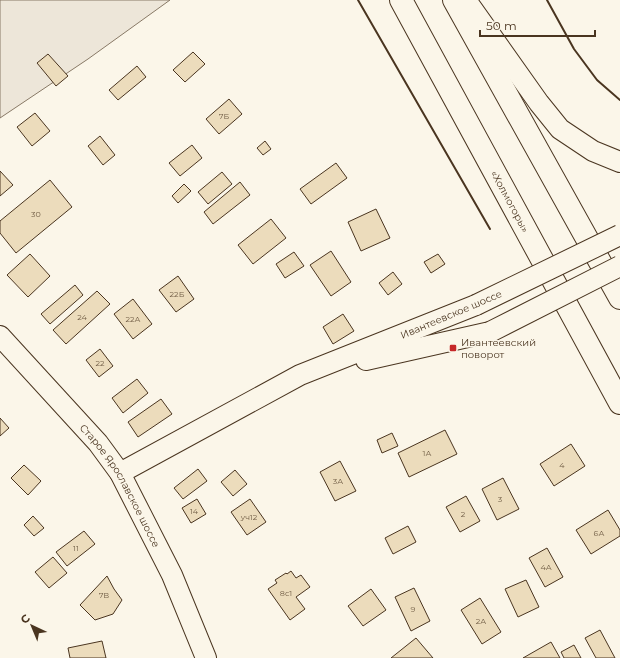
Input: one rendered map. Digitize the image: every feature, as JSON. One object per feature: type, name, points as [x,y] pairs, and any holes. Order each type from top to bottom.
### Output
[{"type":"highway","name":"«Холмогоры»","points":[[401,0],[620,403]]},
{"type":"highway","points":[[454,0],[620,298]]},
{"type":"main road","points":[[466,0],[539,103],[560,129],[593,151],[620,162]]},
{"type":"main road","name":"Ивантеевское шоссе","points":[[120,473],[300,375],[476,305],[620,235]]},
{"type":"main road","name":"Ивантеевское шоссе","points":[[300,375],[490,332],[620,266]]},
{"type":"main road","name":"Старое Ярославское шоссе","points":[[0,336],[98,443],[120,473],[172,575],[206,658]]},
{"type":"shaded area","points":[[0,0],[170,0],[88,59],[0,118]]},
{"type":"building","points":[[193,52],[205,64],[185,82],[173,70]]},
{"type":"building","points":[[48,54],[68,76],[56,86],[37,63]]},
{"type":"building","points":[[137,66],[146,77],[118,100],[109,90]]},
{"type":"building","points":[[229,99],[242,114],[219,134],[206,119]]},
{"type":"building","points":[[35,113],[50,131],[32,146],[17,127]]},
{"type":"building","points":[[100,136],[115,155],[103,165],[88,146]]},
{"type":"building","points":[[265,141],[271,149],[263,155],[257,148]]},
{"type":"building","points":[[192,145],[202,158],[180,176],[169,163]]},
{"type":"building","points":[[336,163],[347,178],[311,204],[300,189]]},
{"type":"building","points":[[0,171],[13,185],[0,196]]},
{"type":"building","points":[[222,172],[232,184],[208,204],[198,192]]},
{"type":"building","points":[[50,180],[72,207],[16,253],[0,233],[0,221]]},
{"type":"building","points":[[240,182],[250,195],[213,224],[204,212]]},
{"type":"building","points":[[184,184],[191,191],[178,203],[172,196]]},
{"type":"building","points":[[376,209],[390,238],[361,251],[348,222]]},
{"type":"building","points":[[271,219],[286,238],[253,264],[238,245]]},
{"type":"building","points":[[331,251],[351,282],[331,296],[310,265]]},
{"type":"building","points":[[294,252],[304,266],[285,278],[276,264]]},
{"type":"building","points":[[30,254],[50,276],[28,297],[7,275]]},
{"type":"building","points":[[438,254],[445,264],[431,273],[424,262]]},
{"type":"building","points":[[393,272],[402,284],[388,295],[379,283]]},
{"type":"building","points":[[178,276],[194,299],[176,312],[159,290]]},
{"type":"building","points":[[75,285],[83,295],[50,324],[41,314]]},
{"type":"building","points":[[97,291],[110,304],[66,344],[53,330]]},
{"type":"building","points":[[133,299],[152,324],[133,339],[114,314]]},
{"type":"building","points":[[343,314],[354,331],[333,344],[323,327]]},
{"type":"building","points":[[100,349],[113,366],[99,377],[86,360]]},
{"type":"building","points":[[137,379],[148,393],[123,413],[112,398]]},
{"type":"building","points":[[161,399],[172,414],[138,437],[128,422]]},
{"type":"building","points":[[0,418],[9,428],[0,436]]},
{"type":"building","points":[[445,430],[457,454],[409,477],[398,453]]},
{"type":"building","points":[[392,433],[398,446],[382,453],[377,440]]},
{"type":"building","points":[[571,444],[585,466],[554,486],[540,464]]},
{"type":"building","points":[[340,461],[356,491],[335,501],[320,472]]},
{"type":"building","points":[[24,465],[41,481],[28,495],[11,478]]},
{"type":"building","points":[[198,469],[207,481],[183,499],[174,488]]},
{"type":"building","points":[[235,470],[247,484],[233,496],[221,482]]},
{"type":"building","points":[[503,478],[519,509],[497,520],[482,489]]},
{"type":"building","points":[[466,496],[480,521],[460,532],[446,507]]},
{"type":"building","points":[[197,499],[206,514],[191,523],[182,508]]},
{"type":"building","points":[[250,499],[266,522],[247,535],[231,512]]},
{"type":"building","points":[[608,510],[620,530],[620,536],[591,554],[576,530]]},
{"type":"building","points":[[33,516],[44,528],[34,536],[24,525]]},
{"type":"building","points":[[408,526],[416,542],[393,554],[385,538]]},
{"type":"building","points":[[84,531],[95,544],[67,566],[56,552]]},
{"type":"building","points":[[547,548],[563,577],[545,587],[529,558]]},
{"type":"building","points":[[53,557],[67,573],[49,588],[35,572]]},
{"type":"building","points":[[291,571],[296,578],[301,575],[310,587],[296,597],[305,609],[290,620],[268,589],[277,583],[275,580]]},
{"type":"building","points":[[107,576],[122,600],[113,614],[95,620],[80,605]]},
{"type":"building","points":[[526,580],[539,607],[518,617],[505,589]]},
{"type":"building","points":[[414,588],[430,621],[411,631],[395,597]]},
{"type":"building","points":[[371,589],[386,610],[363,626],[348,606]]},
{"type":"building","points":[[480,598],[501,632],[482,644],[461,610]]},
{"type":"building","points":[[600,630],[615,658],[596,658],[585,638]]},
{"type":"building","points":[[416,638],[433,658],[391,658]]},
{"type":"building","points":[[102,641],[106,658],[70,658],[68,648]]},
{"type":"building","points":[[551,642],[560,658],[523,658]]},
{"type":"building","points":[[574,645],[581,658],[564,658],[561,652]]},
{"type":"wall","points":[[358,0],[490,229]]},
{"type":"wall","points":[[547,0],[574,49],[597,80],[620,100]]},
{"type":"place","name":"Ивантеевский поворот","points":[[453,348]]}]
